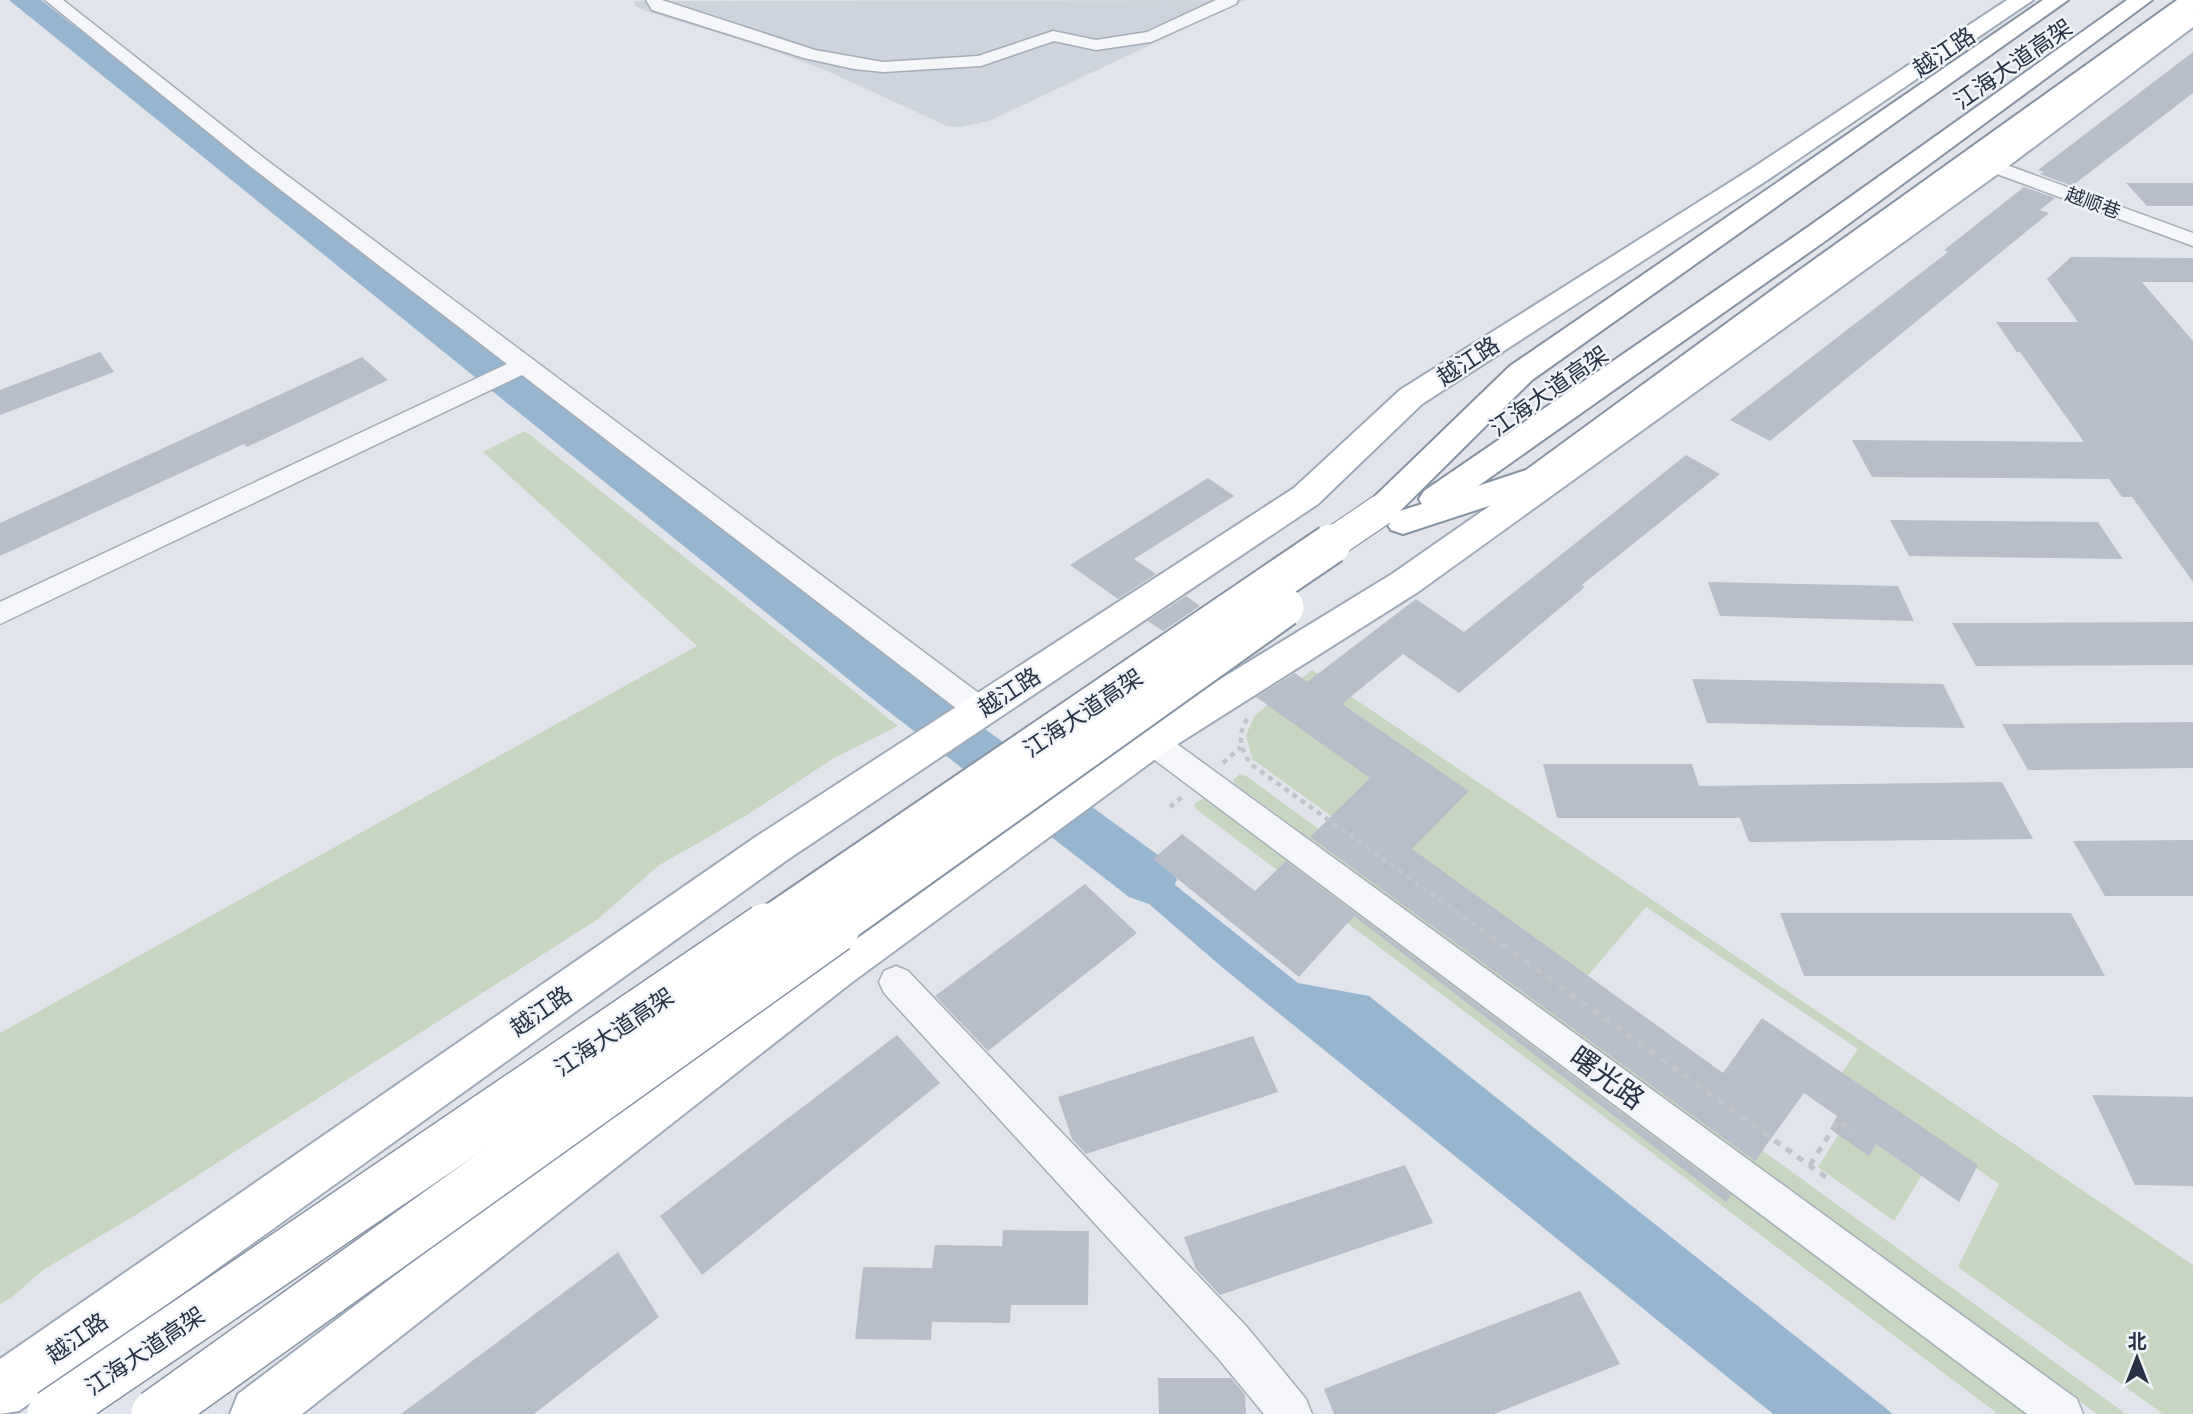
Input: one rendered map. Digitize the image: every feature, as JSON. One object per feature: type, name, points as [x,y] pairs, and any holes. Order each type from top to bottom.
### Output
[{"type":"main road","points":[[1392,516],[1521,373],[2057,0]]},
{"type":"main road","name":"江海大道高架","points":[[1823,197],[2105,0]]},
{"type":"main road","name":"江海大道高架","points":[[52,1414],[1818,233],[2141,0]]},
{"type":"main road","points":[[1392,516],[1538,478],[1804,280],[2191,0]]},
{"type":"main road","name":"越江路","points":[[0,1392],[772,848],[1306,496],[1410,397],[1771,167],[2016,1]]},
{"type":"main road","points":[[258,1414],[835,969],[1152,741],[1405,583],[1993,166],[2193,16]]},
{"type":"main road","name":"江海大道高架","points":[[156,1414],[1392,516],[1755,245]]},
{"type":"street","points":[[53,0],[258,163],[981,711]]},
{"type":"street","points":[[653,0],[658,6],[810,54],[854,64],[914,67],[981,61],[1053,37],[1096,45],[1138,40],[1151,37],[1230,0]]},
{"type":"street","name":"越顺巷","points":[[1993,166],[2193,240]]},
{"type":"street","points":[[0,614],[438,403],[523,365]]},
{"type":"street","name":"曙光路","points":[[1152,741],[2063,1414]]},
{"type":"street","points":[[896,982],[1232,1342],[1291,1414]]},
{"type":"street","points":[[0,1406],[5,1414]]},
{"type":"path","points":[[1255,711],[1244,722],[1240,732],[1241,747],[1252,765],[1827,1178]]},
{"type":"path","points":[[1810,1165],[1838,1122],[1854,1133]]},
{"type":"shaded area","points":[[1246,0],[989,121],[961,127],[947,126],[827,71],[760,46],[646,11],[635,6],[634,1]]},
{"type":"green space","points":[[525,431],[898,726],[834,758],[747,815],[658,866],[598,919],[139,1213],[43,1270],[11,1298],[0,1304],[0,1033],[697,646],[483,452]]},
{"type":"green space","points":[[1312,670],[2193,1265],[2193,1414],[2163,1414],[1958,1267],[1999,1184],[1941,1144],[1894,1221],[1818,1167],[1849,1118],[1824,1100],[1858,1049],[1646,907],[1575,991],[1252,759],[1246,735],[1255,715]]},
{"type":"green space","points":[[1240,774],[2126,1414],[2097,1414],[1235,784],[1233,780]]},
{"type":"green space","points":[[1202,799],[2027,1414],[1998,1414],[1196,809],[1194,804]]},
{"type":"water","points":[[1106,830],[1298,983],[1369,996],[1893,1414],[1773,1414],[1223,968],[1082,846]]},
{"type":"building","points":[[2193,52],[2193,93],[2072,186],[2040,174],[2044,172],[2038,170]]},
{"type":"building","points":[[2126,183],[2193,183],[2193,206],[2147,206]]},
{"type":"building","points":[[2024,187],[2055,198],[2040,210],[2049,213],[1770,441],[1730,420],[1948,252],[1944,250]]},
{"type":"building","points":[[2071,257],[2193,258],[2193,282],[2142,282],[2193,341],[2193,582],[2132,497],[2122,497],[2109,479],[1872,477],[1852,440],[2084,442],[1996,322],[2078,322],[2047,279]]},
{"type":"building","points":[[100,352],[114,372],[0,415],[0,390]]},
{"type":"building","points":[[362,357],[388,380],[247,447],[244,444],[0,556],[0,523]]},
{"type":"building","points":[[1686,455],[1720,474],[1582,585],[1585,587],[1459,693],[1403,654],[1342,704],[1469,791],[1412,849],[1723,1073],[1762,1018],[1978,1165],[1959,1202],[1876,1144],[1869,1156],[1830,1129],[1837,1116],[1804,1093],[1755,1161],[1310,837],[1370,778],[1256,697],[1295,673],[1307,682],[1416,599],[1464,632]]},
{"type":"building","points":[[1208,478],[1234,496],[1134,559],[1156,574],[1118,599],[1070,565]]},
{"type":"building","points":[[1890,520],[2098,522],[2123,559],[1909,556]]},
{"type":"building","points":[[1708,582],[1898,586],[1914,621],[1720,616]]},
{"type":"building","points":[[1186,596],[1200,606],[1163,631],[1148,621]]},
{"type":"building","points":[[2193,622],[2193,665],[1976,666],[1952,623]]},
{"type":"building","points":[[1692,679],[1943,684],[1965,728],[1707,723]]},
{"type":"building","points":[[2193,722],[2193,768],[2028,770],[2002,724]]},
{"type":"building","points":[[1543,764],[1692,764],[1699,786],[2002,782],[2033,839],[1749,842],[1740,818],[1557,818]]},
{"type":"building","points":[[1182,834],[1255,891],[1286,861],[1731,1195],[1726,1202],[1354,916],[1299,977],[1153,859]]},
{"type":"building","points":[[2193,840],[2193,896],[2105,896],[2073,841]]},
{"type":"building","points":[[1085,884],[1137,933],[988,1051],[935,996]]},
{"type":"building","points":[[1780,913],[2071,913],[2105,976],[1804,976]]},
{"type":"building","points":[[897,1035],[940,1083],[702,1275],[660,1216]]},
{"type":"building","points":[[1253,1036],[1278,1092],[1086,1154],[1072,1139],[1058,1097]]},
{"type":"building","points":[[2092,1095],[2193,1097],[2193,1186],[2135,1185]]},
{"type":"building","points":[[1405,1165],[1433,1223],[1220,1295],[1196,1269],[1184,1237]]},
{"type":"building","points":[[1003,1230],[1089,1231],[1088,1305],[1011,1305],[1010,1323],[932,1322],[931,1340],[855,1339],[863,1267],[932,1268],[935,1245],[1002,1246]]},
{"type":"building","points":[[618,1252],[659,1317],[534,1414],[401,1414]]},
{"type":"building","points":[[1580,1291],[1620,1364],[1494,1414],[1334,1414],[1324,1389]]},
{"type":"building","points":[[1158,1378],[1231,1378],[1245,1395],[1246,1414],[1159,1414]]},
{"type":"waterway","points":[[23,0],[897,691],[1149,880]]}]
